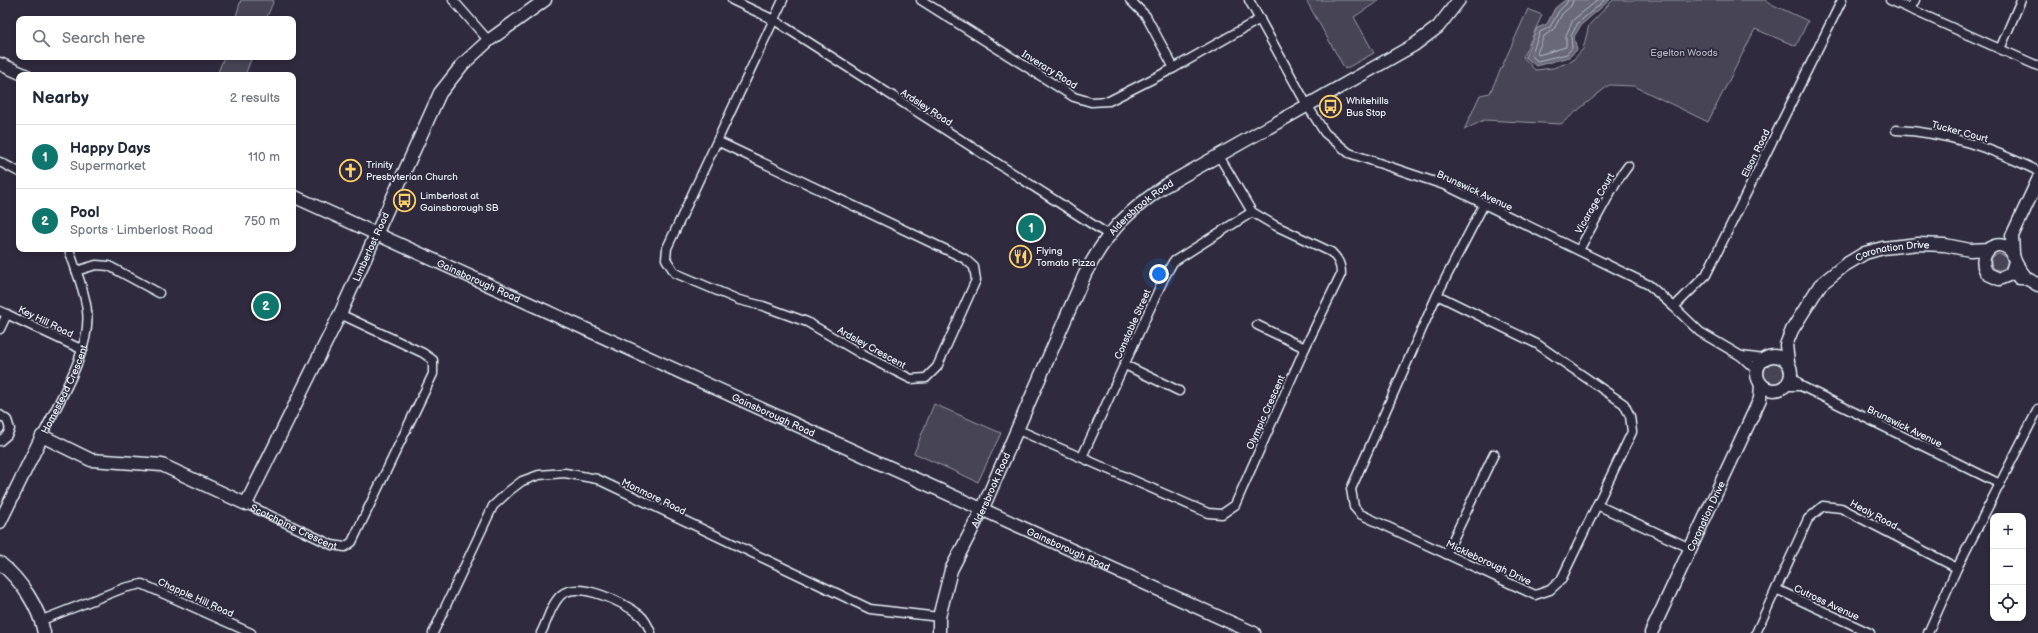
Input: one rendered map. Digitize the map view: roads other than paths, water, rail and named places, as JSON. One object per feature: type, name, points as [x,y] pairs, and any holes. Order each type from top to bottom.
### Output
[{"type":"street","points":[[453,0],[488,40]]},
{"type":"street","name":"Limberlost Road","points":[[246,504],[340,314],[440,93],[463,64],[488,40],[545,0]]},
{"type":"street","name":"Ardsley Road","points":[[732,0],[774,20],[1108,235]]},
{"type":"street","points":[[774,20],[783,0]]},
{"type":"street","name":"Inverary Road","points":[[921,0],[1074,97],[1091,102],[1109,102],[1174,68],[1260,19]]},
{"type":"street","points":[[1130,0],[1146,16],[1174,68]]},
{"type":"street","name":"Brunswick Avenue","points":[[1249,0],[1307,105],[1325,133],[1350,152],[1447,186],[1649,285],[1700,332],[1741,356],[1757,371]]},
{"type":"street","name":"Aldersbrook Road","points":[[939,633],[940,617],[951,570],[982,510],[1085,274],[1108,235],[1117,224],[1142,202],[1163,187],[1414,45],[1438,26],[1459,0]]},
{"type":"street","name":"Elson Road","points":[[1674,307],[1706,275],[1842,0]]},
{"type":"street","points":[[1890,0],[2038,66]]},
{"type":"street","points":[[1910,9],[1915,0]]},
{"type":"street","points":[[2000,49],[2021,0]]},
{"type":"street","name":"Ardsley Crescent","points":[[717,141],[954,253],[965,259],[974,267],[976,280],[970,295],[937,367],[926,378],[911,379],[863,355],[807,322],[763,306],[739,300],[675,273],[666,259],[667,248],[717,141],[774,20]]},
{"type":"street","points":[[0,64],[18,72]]},
{"type":"street","name":"Tucker Court","points":[[1896,130],[1942,134],[1981,145],[2038,171]]},
{"type":"street","name":"Olympic Crescent","points":[[1016,430],[1082,457],[1208,513],[1222,514],[1234,505],[1340,274],[1341,267],[1337,258],[1331,252],[1274,225],[1252,212],[1219,156]]},
{"type":"street","points":[[0,162],[16,170]]},
{"type":"street","name":"Vicarage Court","points":[[1579,250],[1615,184],[1628,166]]},
{"type":"street","points":[[1970,250],[1982,263],[1985,271],[1991,276],[1999,279],[2007,276],[2013,270],[2014,258],[2012,236],[2038,180]]},
{"type":"street","name":"Gainsborough Road","points":[[296,197],[1254,633]]},
{"type":"street","name":"Mickleborough Drive","points":[[1437,295],[1537,344],[1624,404],[1630,416],[1632,432],[1561,580],[1550,590],[1535,595],[1360,514],[1354,507],[1351,489],[1437,295],[1484,204]]},
{"type":"street","name":"Constable Street","points":[[1082,457],[1164,278],[1174,262],[1252,212]]},
{"type":"street","points":[[1982,263],[1984,255],[1993,247],[2012,236]]},
{"type":"street","name":"Coronation Drive","points":[[1768,357],[1786,345],[1792,330],[1820,285],[1845,265],[1866,253],[1883,248],[1918,244],[1945,245],[1970,250],[1993,247]]},
{"type":"street","points":[[1993,247],[2006,247],[2026,278]]},
{"type":"street","name":"Homestead Crescent","points":[[0,522],[83,350],[88,324],[87,309],[70,252]]},
{"type":"street","points":[[76,271],[96,265],[109,266],[159,293]]},
{"type":"street","points":[[2007,276],[2026,278],[2038,284]]},
{"type":"street","points":[[0,328],[3,312]]},
{"type":"street","name":"Key Hill Road","points":[[3,312],[83,350]]},
{"type":"street","name":"Scotchpine Crescent","points":[[42,436],[91,460],[162,465],[332,545],[345,547],[352,542],[433,374],[433,360],[423,353],[340,314]]},
{"type":"street","points":[[1257,325],[1305,348]]},
{"type":"street","points":[[1760,399],[1773,390],[1785,386],[1791,375],[1786,345]]},
{"type":"street","name":"Brunswick Avenue","points":[[1741,356],[1768,357]]},
{"type":"street","points":[[1773,390],[1761,384],[1757,371],[1768,357],[1781,357],[1788,362]]},
{"type":"street","points":[[1125,365],[1179,392]]},
{"type":"street","name":"Brunswick Avenue","points":[[1791,375],[1801,386],[2000,484]]},
{"type":"street","name":"Coronation Drive","points":[[1651,633],[1760,399],[1761,384]]},
{"type":"street","name":"Brunswick Avenue","points":[[1785,386],[1801,386]]},
{"type":"street","points":[[1928,633],[1957,568],[2038,408]]},
{"type":"street","points":[[0,415],[7,420],[10,429],[7,435],[0,441]]},
{"type":"street","points":[[1446,554],[1494,454]]},
{"type":"street","name":"Monmore Road","points":[[433,633],[493,506],[522,481],[540,475],[565,473],[597,479],[870,609],[940,617]]},
{"type":"street","points":[[1597,506],[1690,548]]},
{"type":"street","name":"Healy Road","points":[[1756,633],[1808,519],[1823,506],[1841,508],[1957,568]]},
{"type":"street","points":[[0,563],[17,580],[31,600],[42,620],[44,633]]},
{"type":"street","name":"Chapple Hill Road","points":[[42,620],[124,588],[142,584],[251,633]]},
{"type":"street","points":[[541,633],[553,607],[561,595],[574,589],[588,590],[624,605],[640,615],[648,624],[651,633]]},
{"type":"street","name":"Cutross Avenue","points":[[1776,589],[1870,633]]},
{"type":"water","points":[[1565,0],[1610,0],[1581,25],[1574,37],[1577,50],[1569,57],[1536,66],[1525,57],[1537,28],[1547,24],[1555,8]]},
{"type":"place","name":"Whitehills Bus Stop","points":[[1331,106]]},
{"type":"place","name":"Trinity Presbyterian Church","points":[[350,170]]},
{"type":"place","name":"Limberlost at Gainsborough SB","points":[[405,201]]},
{"type":"place","name":"Happy Days","points":[[1031,228]]},
{"type":"place","name":"Flying Tomato Pizza","points":[[1021,256]]},
{"type":"place","name":"Pool","points":[[266,306]]},
{"type":"park label","name":"Egelton Woods","points":[[1684,52]]}]
